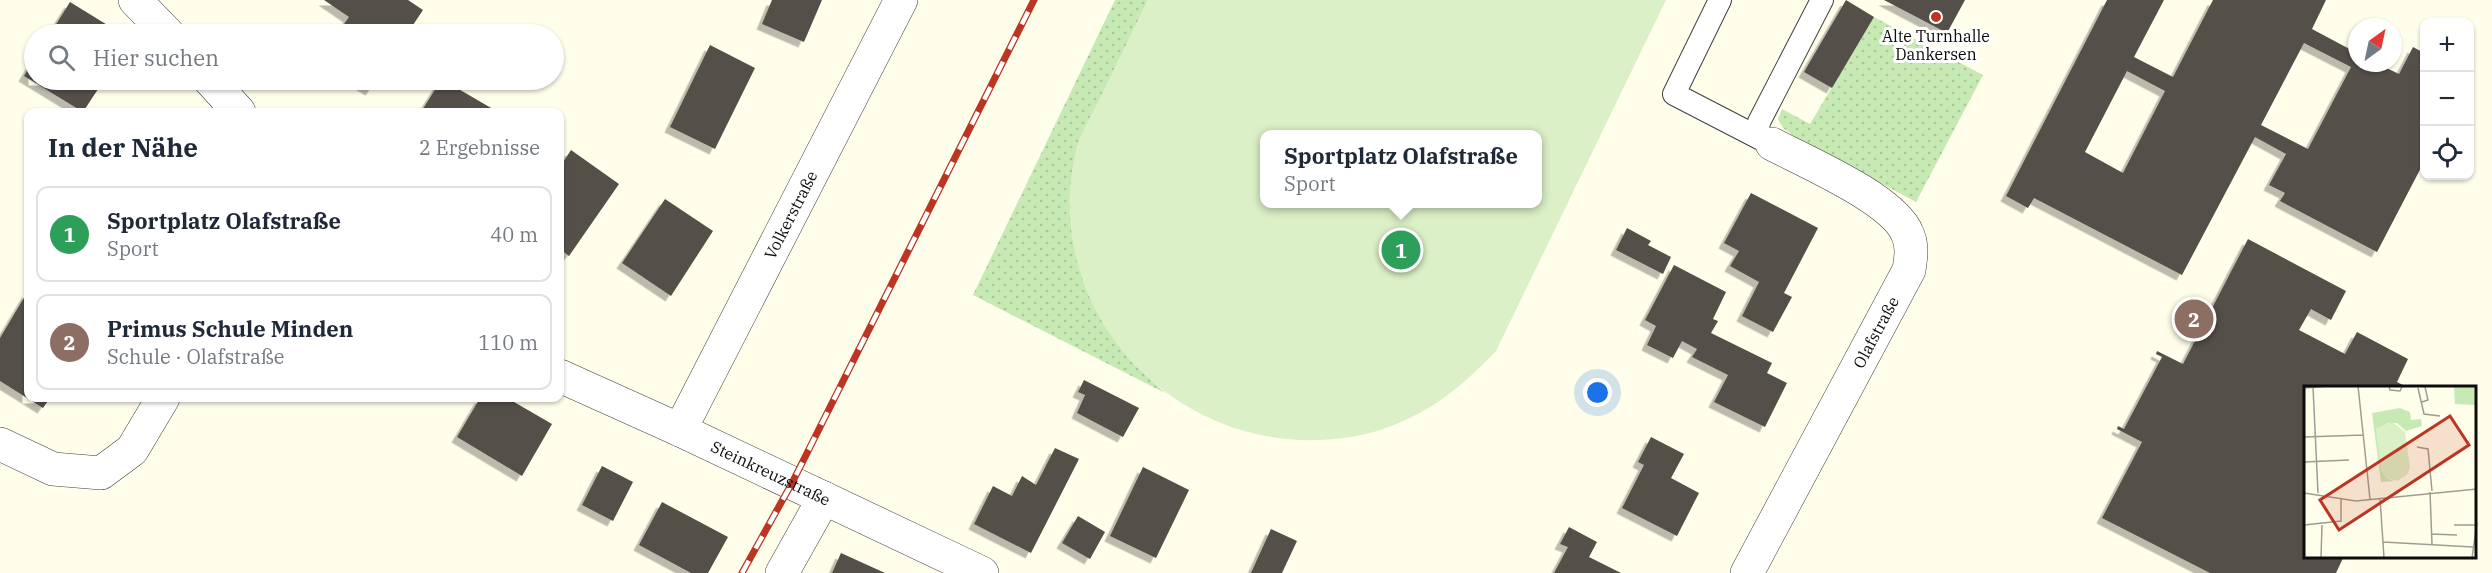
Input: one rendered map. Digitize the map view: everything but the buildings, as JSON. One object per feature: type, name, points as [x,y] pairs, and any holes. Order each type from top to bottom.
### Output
[{"type":"street","points":[[135,0],[158,24]]},
{"type":"street","name":"Volkerstraße","points":[[680,430],[901,0]]},
{"type":"street","points":[[219,90],[235,108]]},
{"type":"street","name":"Olafstraße","points":[[1747,573],[1909,270],[1912,253],[1908,233],[1898,217],[1881,202],[1772,144]]},
{"type":"street","name":"Steinkreuzstraße","points":[[564,378],[982,573]]},
{"type":"street","points":[[0,444],[53,469],[101,473],[132,450],[161,402]]},
{"type":"street","points":[[782,573],[824,498]]},
{"type":"lane","points":[[1720,0],[1674,94],[1763,140],[1758,131],[1759,122],[1822,0]]},
{"type":"green space","points":[[1115,0],[1148,0],[1077,147],[1070,193],[1073,238],[1084,283],[1104,325],[1131,361],[1165,393],[973,295]]},
{"type":"green space","points":[[1148,0],[1666,0],[1496,351],[1459,386],[1418,414],[1386,428],[1344,438],[1319,440],[1269,437],[1221,423],[1178,401],[1140,370],[1110,333],[1087,291],[1073,243],[1070,192],[1074,158],[1079,141]]},
{"type":"green space","points":[[1874,17],[1983,75],[1916,202],[1798,139],[1783,128],[1778,119],[1782,109],[1810,124]]},
{"type":"railway","points":[[742,573],[792,483],[1034,0]]},
{"type":"place","name":"Alte Turnhalle Dankersen","points":[[1936,17]]},
{"type":"place","name":"Sportplatz Olafstraße","points":[[1401,250]]},
{"type":"place","name":"Primus Schule Minden","points":[[2194,319]]}]
